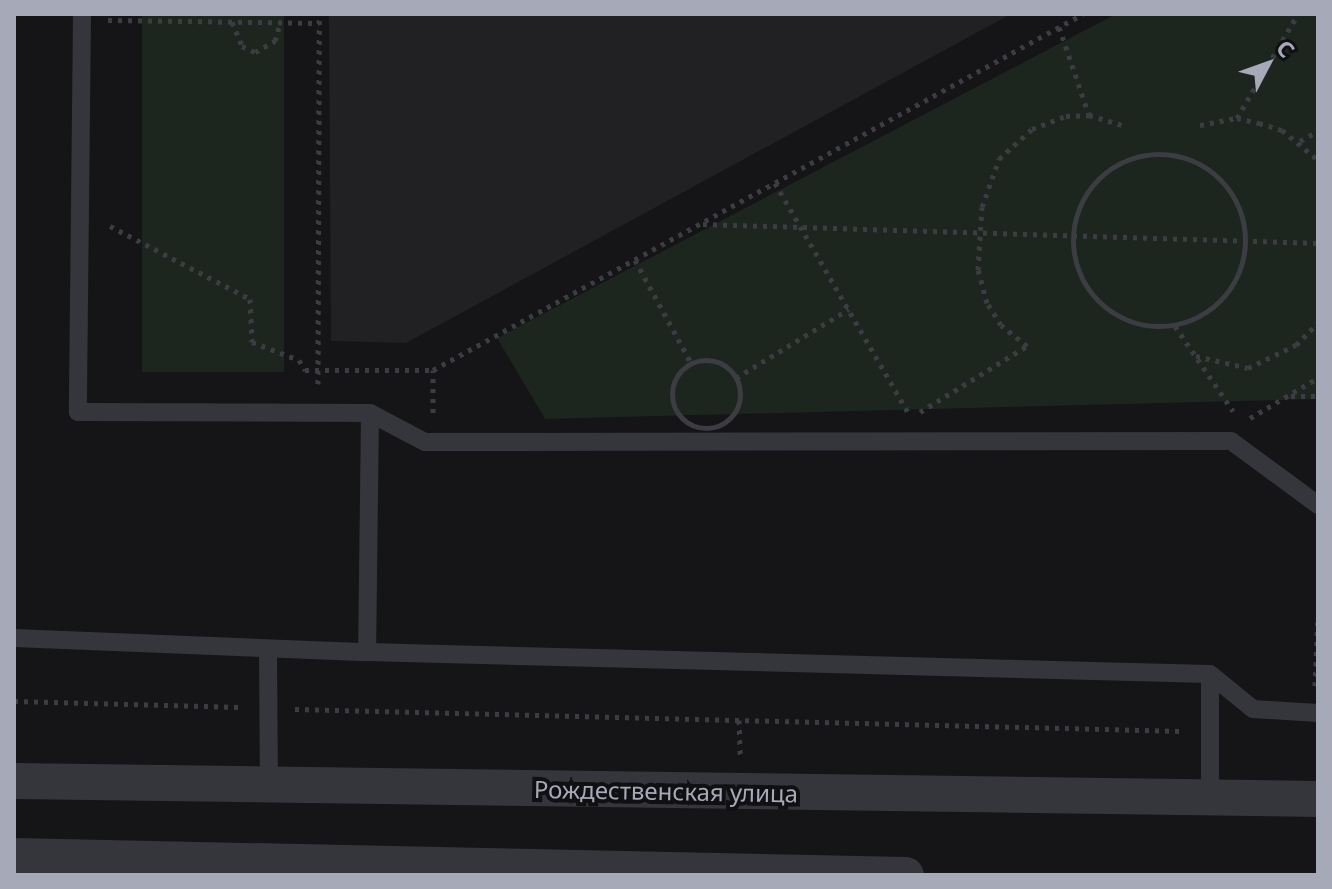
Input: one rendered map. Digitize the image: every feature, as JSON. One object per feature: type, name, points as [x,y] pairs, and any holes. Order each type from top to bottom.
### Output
[{"type":"street","name":"Рождественская улица","points":[[14,781],[1318,799]]},
{"type":"street","points":[[14,856],[280,868],[906,875]]},
{"type":"lane","points":[[82,17],[78,412],[370,413],[433,442],[1231,441],[1318,505]]},
{"type":"lane","points":[[367,652],[370,413]]},
{"type":"lane","points":[[14,638],[268,650],[1210,674],[1253,709],[1316,712]]},
{"type":"lane","points":[[268,650],[269,786]]},
{"type":"lane","points":[[1210,674],[1210,797]]},
{"type":"path","points":[[252,14],[252,23]]},
{"type":"path","points":[[318,413],[319,14]]},
{"type":"path","points":[[80,211],[250,299],[252,342],[318,371],[433,370],[1083,14]]},
{"type":"path","points":[[1237,118],[1298,14]]},
{"type":"path","points":[[82,17],[319,23]]},
{"type":"path","points":[[232,22],[242,46],[255,52],[275,41],[280,23]]},
{"type":"path","points":[[1059,27],[1089,115]]},
{"type":"path","points":[[872,441],[1027,346],[1001,325],[987,303],[978,270],[982,207],[999,159],[1046,122],[1089,115],[1126,126]]},
{"type":"path","points":[[1200,125],[1237,118],[1282,130],[1300,141],[1318,160]]},
{"type":"path","points":[[1300,141],[1318,131]]},
{"type":"path","points":[[1168,153],[1206,167],[1222,183],[1240,212],[1244,241],[1232,286],[1216,306],[1175,326],[1139,326],[1096,297],[1079,275],[1073,235],[1077,212],[1089,190],[1108,172],[1131,159],[1168,153]]},
{"type":"path","points":[[775,183],[911,417]]},
{"type":"path","points":[[701,224],[1318,243]]},
{"type":"path","points":[[635,260],[690,361]]},
{"type":"path","points":[[736,378],[849,309]]},
{"type":"path","points":[[1196,356],[1248,368],[1296,345],[1318,323]]},
{"type":"path","points":[[1175,326],[1241,423],[1318,378]]},
{"type":"path","points":[[715,360],[736,378],[739,408],[730,422],[695,426],[679,416],[671,401],[672,385],[690,361],[715,360]]},
{"type":"path","points":[[433,370],[433,442]]},
{"type":"path","points":[[1288,396],[1318,396]]},
{"type":"path","points":[[1316,712],[1318,615]]},
{"type":"path","points":[[14,701],[1210,731]]},
{"type":"shaded area","points":[[142,14],[284,14],[284,372],[142,372]]},
{"type":"shaded area","points":[[329,14],[1011,14],[406,343],[331,341]]},
{"type":"shaded area","points":[[1116,14],[1318,14],[1318,399],[545,419],[497,338]]}]
